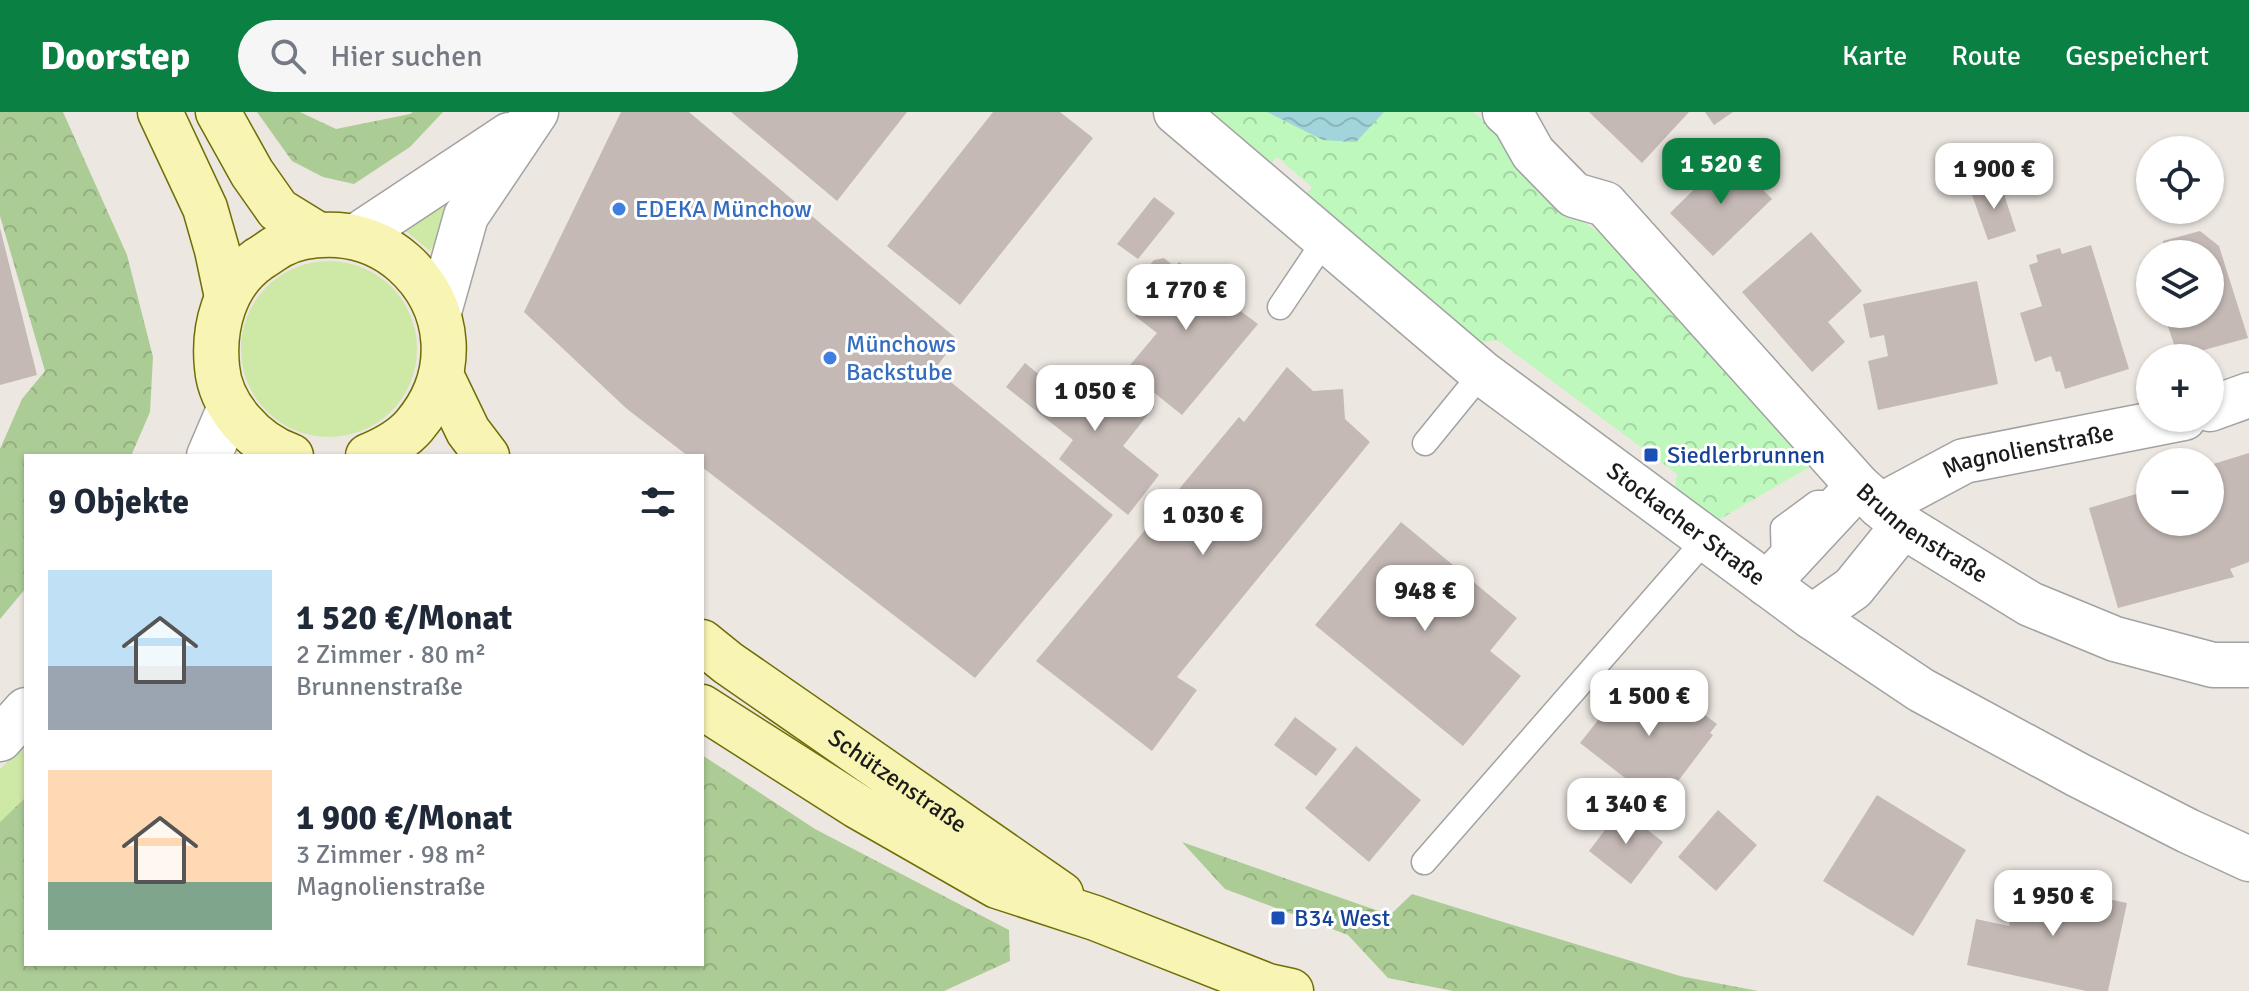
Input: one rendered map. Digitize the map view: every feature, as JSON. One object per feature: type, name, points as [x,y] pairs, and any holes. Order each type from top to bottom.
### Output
[{"type":"main road","points":[[160,112],[205,208],[227,297]]},
{"type":"main road","points":[[218,112],[252,173],[278,210],[336,235],[391,252],[420,277],[439,312],[444,343],[441,375],[430,403],[413,428],[388,447],[372,454]]},
{"type":"main road","points":[[284,454],[251,433],[230,407],[217,371],[216,333],[227,297],[249,266],[281,245],[336,235]]},
{"type":"main road","points":[[441,375],[468,431],[485,454]]},
{"type":"main road","name":"Schützenstraße","points":[[704,644],[915,795],[1095,918]]},
{"type":"main road","name":"Schützenstraße","points":[[704,708],[857,806],[997,886],[1095,918],[1268,986],[1291,991]]},
{"type":"street","name":"Stockacher Straße","points":[[1176,112],[1482,373],[1706,539],[1775,575],[1812,617],[1921,690],[2092,782],[2249,859]]},
{"type":"street","name":"Brunnenstraße","points":[[1505,112],[1515,121],[1533,153],[1574,195],[1605,204],[1871,505],[2030,604],[2115,639],[2213,665],[2249,665]]},
{"type":"street","points":[[336,235],[532,117]]},
{"type":"street","points":[[439,312],[466,216],[532,117]]},
{"type":"street","points":[[2224,404],[2249,395]]},
{"type":"street","points":[[210,454],[230,407]]},
{"type":"street","name":"Magnolienstraße","points":[[1871,505],[1964,461],[2136,427]]},
{"type":"street","points":[[1775,575],[1871,505]]},
{"type":"street","points":[[1812,617],[1853,588],[1871,505]]},
{"type":"street","points":[[0,739],[24,712]]},
{"type":"lane","points":[[1280,307],[1325,240]]},
{"type":"lane","points":[[1425,443],[1482,373]]},
{"type":"lane","points":[[1424,862],[1706,539]]},
{"type":"green space","points":[[0,112],[63,112],[127,255],[153,357],[150,412],[132,454],[24,454],[24,590],[0,619],[0,449],[22,399],[45,371],[0,216]]},
{"type":"green space","points":[[257,112],[300,112],[336,129],[413,112],[443,112],[410,147],[354,184],[323,177],[292,161]]},
{"type":"green space","points":[[1205,112],[1473,112],[1502,135],[1567,210],[1612,242],[1811,466],[1715,522],[1674,495],[1677,474],[1497,340],[1480,343],[1299,202],[1312,187],[1277,157],[1264,171]]},
{"type":"green space","points":[[470,174],[476,180],[430,251],[406,231]]},
{"type":"green space","points":[[329,261],[363,268],[391,287],[410,315],[417,349],[410,383],[391,411],[363,430],[329,437],[295,430],[267,411],[248,383],[241,349],[248,315],[267,287],[295,268]]},
{"type":"green space","points":[[24,746],[24,799],[0,822],[0,769]]},
{"type":"green space","points":[[704,756],[815,829],[1009,930],[1010,961],[944,991],[0,991],[0,822],[24,799],[24,966],[704,966]]},
{"type":"green space","points":[[1182,842],[1390,915],[1412,894],[1680,976],[1758,991],[1453,991],[1388,978],[1348,935],[1225,889]]},
{"type":"water","points":[[1267,112],[1384,112],[1356,142],[1323,140]]},
{"type":"building","points":[[621,112],[689,112],[957,339],[935,369],[1113,515],[975,678],[704,469],[704,454],[685,454],[627,409],[524,312]]},
{"type":"building","points":[[731,112],[907,112],[837,201]]},
{"type":"building","points":[[993,112],[1060,112],[1093,138],[960,305],[887,246]]},
{"type":"building","points":[[1589,112],[1689,112],[1642,163]]},
{"type":"building","points":[[1705,112],[1733,112],[1714,125]]},
{"type":"building","points":[[1729,155],[1772,199],[1713,256],[1670,213]]},
{"type":"building","points":[[1960,172],[1964,182],[1949,188],[1945,177]]},
{"type":"building","points":[[2000,182],[2016,231],[1988,240],[1971,192]]},
{"type":"building","points":[[1154,197],[1175,213],[1138,259],[1117,244]]},
{"type":"building","points":[[0,228],[37,375],[0,385]]},
{"type":"building","points":[[2200,231],[2211,240],[2167,240]]},
{"type":"building","points":[[1811,232],[1862,291],[1828,322],[1845,342],[1812,372],[1742,292]]},
{"type":"building","points":[[2091,245],[2129,369],[2065,389],[2060,371],[2056,372],[2051,356],[2035,362],[2020,313],[2042,306],[2029,265],[2038,262],[2036,255],[2060,248],[2062,254]]},
{"type":"building","points":[[1164,258],[1175,267],[1179,262],[1203,281],[1213,276],[1234,292],[1231,304],[1258,324],[1182,415],[1126,370],[1157,333],[1135,316],[1149,297],[1138,289],[1139,278],[1154,260]]},
{"type":"building","points":[[2224,262],[2248,338],[2224,345],[2174,344],[2169,328],[2224,328]]},
{"type":"building","points":[[1977,281],[1998,384],[1878,410],[1868,361],[1888,356],[1884,335],[1870,338],[1863,304]]},
{"type":"building","points":[[1025,363],[1080,408],[1108,371],[1154,407],[1123,446],[1159,475],[1128,515],[1059,459],[1073,440],[1006,387]]},
{"type":"building","points":[[1287,367],[1313,391],[1343,389],[1345,419],[1370,442],[1177,677],[1197,690],[1152,751],[1036,661],[1239,417],[1244,422]]},
{"type":"building","points":[[2249,453],[2249,562],[2230,569],[2234,577],[2118,608],[2089,508],[2136,494],[2136,536],[2224,536],[2224,461]]},
{"type":"building","points":[[1401,522],[1517,618],[1490,651],[1521,676],[1463,746],[1315,625]]},
{"type":"building","points":[[1636,672],[1693,716],[1697,709],[1717,724],[1710,733],[1713,735],[1660,805],[1580,743]]},
{"type":"building","points":[[1295,717],[1337,749],[1316,776],[1274,745]]},
{"type":"building","points":[[1356,746],[1421,800],[1369,862],[1305,808]]},
{"type":"building","points":[[1877,795],[1966,850],[1913,936],[1823,881]]},
{"type":"building","points":[[1621,809],[1663,842],[1631,884],[1589,851]]},
{"type":"building","points":[[1718,810],[1757,845],[1716,891],[1678,857]]},
{"type":"building","points":[[2019,880],[2127,903],[2108,991],[2086,991],[1967,965],[1976,919],[2009,926]]},
{"type":"place","name":"EDEKA Münchow","points":[[619,209]]},
{"type":"place","name":"Münchows Backstube","points":[[830,358]]},
{"type":"place","name":"Siedlerbrunnen","points":[[1651,455]]},
{"type":"place","name":"B34 West","points":[[1278,918]]}]
